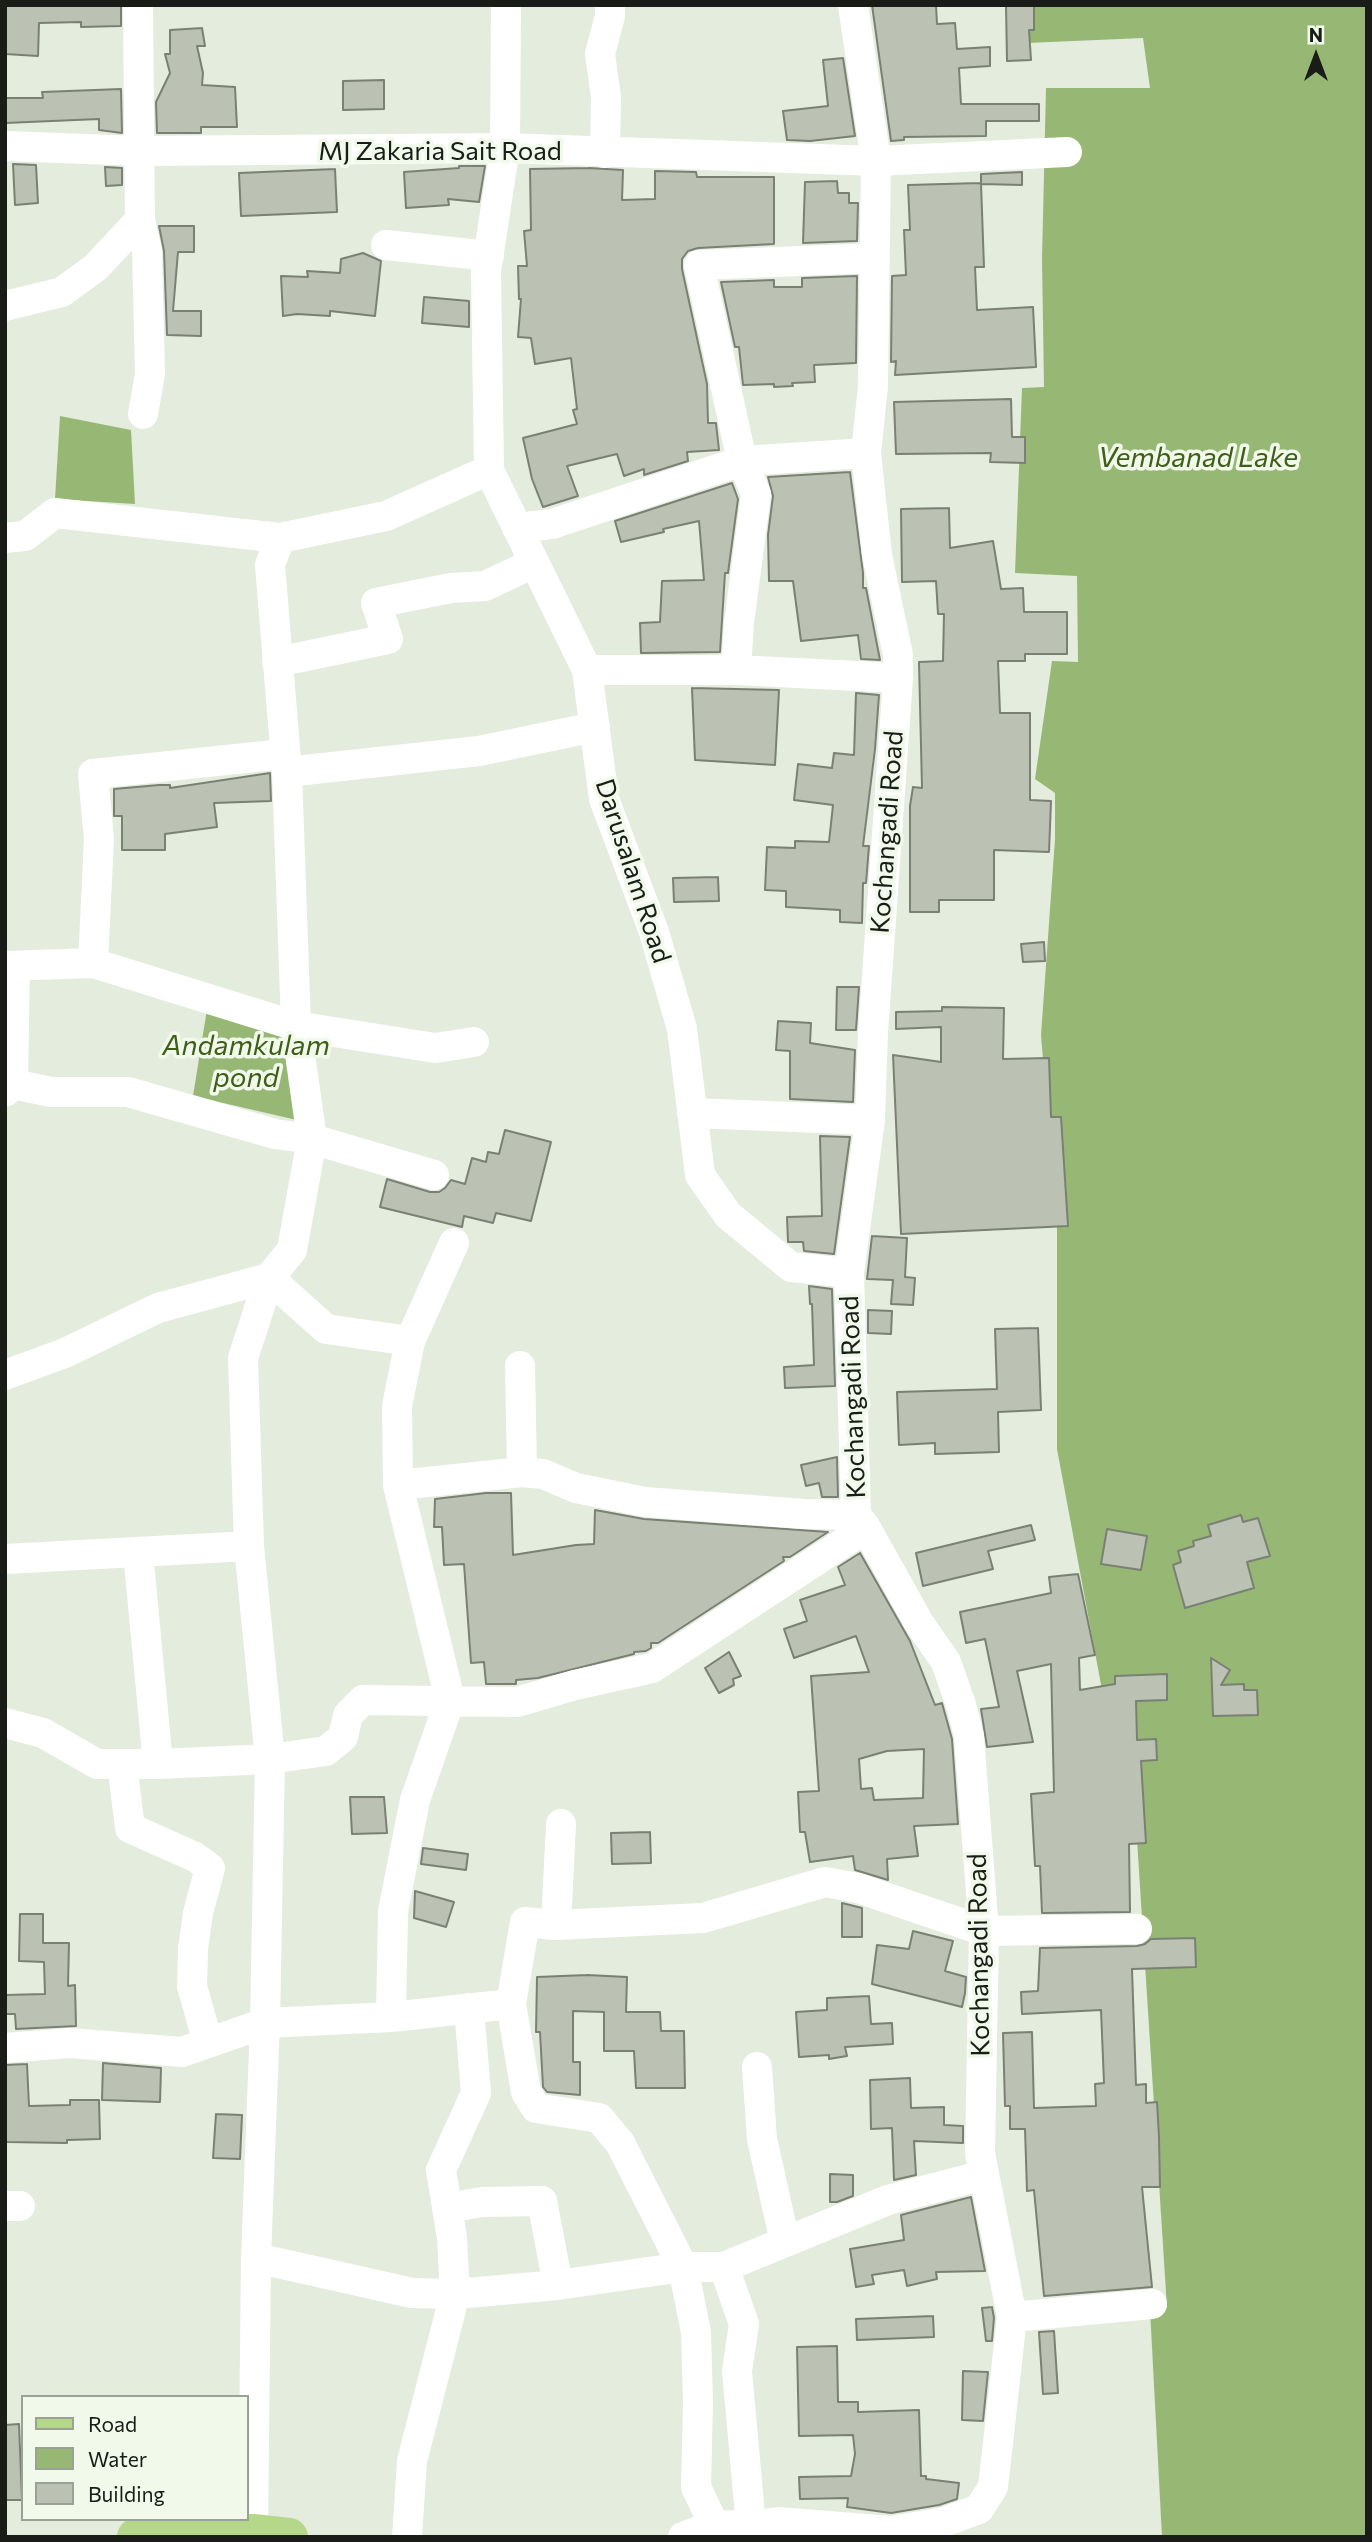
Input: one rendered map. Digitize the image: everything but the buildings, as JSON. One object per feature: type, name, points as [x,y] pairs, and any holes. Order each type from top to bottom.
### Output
[{"type":"main road","points":[[136,2537],[271,2535]]},
{"type":"street","points":[[138,5],[140,220],[147,251],[150,374],[143,414]]},
{"type":"street","name":"Darusalam Road","points":[[506,5],[505,148],[486,271],[489,470],[587,670],[604,799],[654,932],[682,1029],[700,1175],[728,1215],[791,1267],[849,1273]]},
{"type":"street","points":[[605,153],[606,97],[600,54],[610,16],[610,5]]},
{"type":"street","name":"Kochangadi Road","points":[[683,2537],[713,2525],[751,2526],[778,2522],[891,2530],[944,2522],[979,2509],[993,2487],[1012,2317],[980,2153],[984,1931],[969,1736],[946,1662],[919,1623],[861,1521],[849,1273],[870,1120],[873,1033],[898,654],[877,555],[866,453],[873,386],[876,161],[853,5]]},
{"type":"street","name":"MJ Zakaria Sait Road","points":[[5,146],[140,151],[505,148],[876,161],[1067,152]]},
{"type":"street","points":[[5,306],[62,292],[96,267],[140,220]]},
{"type":"street","points":[[386,245],[489,256]]},
{"type":"street","points":[[736,670],[739,623],[756,494],[742,461],[699,265],[875,258]]},
{"type":"street","points":[[517,528],[552,524],[742,461],[866,453]]},
{"type":"street","points":[[5,538],[25,536],[55,513],[280,538],[386,516],[489,470]]},
{"type":"street","points":[[271,2535],[256,2259],[265,2023],[270,1759],[250,1546],[243,1358],[269,1278],[292,1250],[312,1139],[296,1026],[285,763],[270,565],[280,538]]},
{"type":"street","points":[[277,662],[388,639],[376,603],[451,588],[485,586],[534,562]]},
{"type":"street","points":[[587,670],[736,670],[898,678]]},
{"type":"street","points":[[93,963],[99,839],[93,774],[480,751],[595,727]]},
{"type":"street","points":[[434,1175],[312,1139],[275,1133],[128,1092],[51,1092],[9,1088],[10,966],[93,963],[296,1026],[435,1048],[474,1042]]},
{"type":"street","points":[[692,1113],[870,1120]]},
{"type":"street","points":[[391,2017],[393,1911],[415,1800],[450,1700],[398,1485],[397,1406],[410,1341],[454,1243]]},
{"type":"street","points":[[269,1278],[326,1329],[410,1341]]},
{"type":"street","points":[[5,1375],[65,1353],[158,1308],[269,1278]]},
{"type":"street","points":[[520,1366],[522,1472]]},
{"type":"street","points":[[398,1485],[522,1472],[544,1474],[576,1488],[646,1502],[861,1521]]},
{"type":"street","points":[[5,1723],[43,1733],[97,1764],[270,1759],[326,1751],[343,1737],[348,1715],[363,1700],[517,1702],[575,1685],[652,1668],[861,1521]]},
{"type":"street","points":[[5,1559],[250,1546]]},
{"type":"street","points":[[138,1552],[158,1764]]},
{"type":"street","points":[[121,1764],[130,1828],[195,1857],[210,1868],[198,1913],[192,1986],[208,2043]]},
{"type":"street","points":[[556,1925],[561,1824]]},
{"type":"street","points":[[713,2525],[696,2487],[696,2332],[683,2267],[620,2143],[599,2118],[536,2108],[526,2092],[511,2004],[525,1922],[556,1925],[704,1918],[825,1882],[858,1888],[984,1931],[1138,1929]]},
{"type":"street","points":[[5,2048],[70,2043],[183,2052],[265,2023],[391,2017],[511,2004]]},
{"type":"street","points":[[407,2537],[412,2461],[455,2294],[452,2238],[441,2170],[476,2093],[469,2008]]},
{"type":"street","points":[[757,2067],[762,2139],[785,2242]]},
{"type":"street","points":[[256,2259],[412,2293],[455,2294],[558,2285],[683,2267],[724,2267],[888,2200],[984,2175]]},
{"type":"street","points":[[447,2208],[482,2202],[542,2201],[558,2285]]},
{"type":"street","points":[[724,2267],[744,2324],[737,2371],[751,2526]]},
{"type":"street","points":[[1012,2317],[1152,2304]]},
{"type":"water","name":"Vembanad Lake","points":[[1027,5],[1367,5],[1367,2537],[1162,2537],[1150,2309],[1167,2308],[1131,1746],[1108,1722],[1057,1449],[1057,1229],[1041,1035],[1055,839],[1055,793],[1035,779],[1052,661],[1078,662],[1077,576],[1015,573],[1022,388],[1044,387],[1042,259],[1046,88],[1150,88],[1143,38],[1027,43]]},
{"type":"water","points":[[60,416],[131,430],[135,504],[55,499]]},
{"type":"water","name":"Andamkulam pond","points":[[208,1003],[290,1029],[301,1121],[193,1096]]}]
